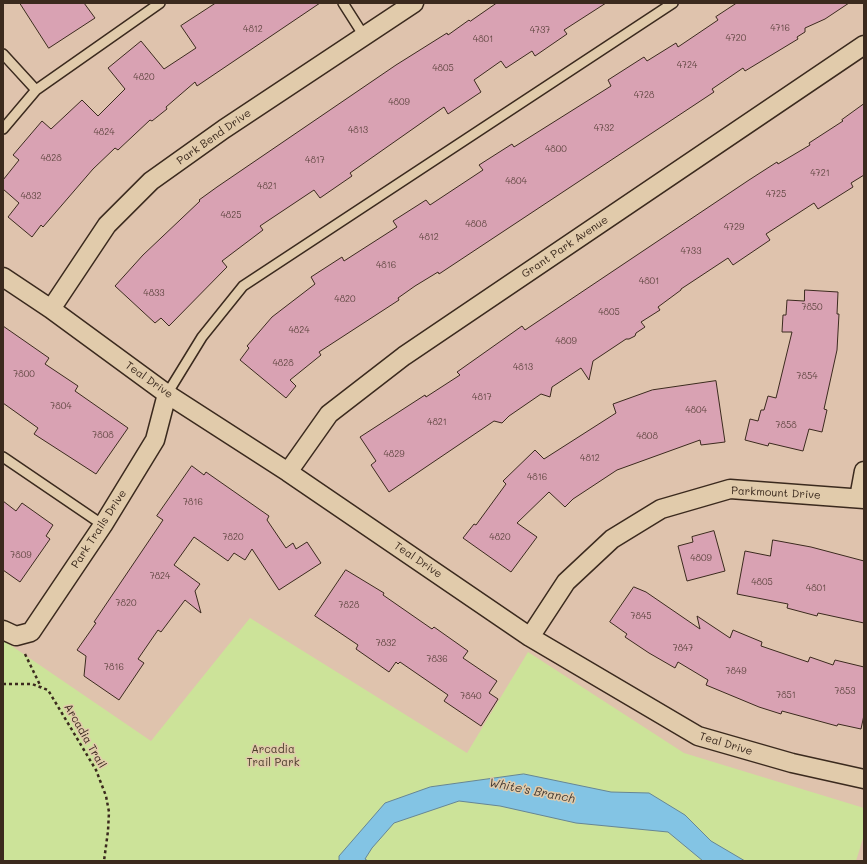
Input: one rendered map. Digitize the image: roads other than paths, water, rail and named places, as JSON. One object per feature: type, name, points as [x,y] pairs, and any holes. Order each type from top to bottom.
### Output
[{"type":"street","name":"Park Bend Drive","points":[[51,309],[107,224],[151,181],[224,129],[414,3]]},
{"type":"street","name":"Grant Park Avenue","points":[[288,472],[329,414],[404,356],[864,45]]},
{"type":"street","name":"Teal Drive","points":[[3,277],[51,309],[168,394],[288,472],[530,637],[698,736],[792,763],[864,779]]},
{"type":"street","name":"Park Trails Drive","points":[[9,633],[31,632],[103,525],[155,440],[168,394]]},
{"type":"street","points":[[862,499],[864,471]]},
{"type":"street","name":"Parkmount Drive","points":[[530,637],[566,582],[612,539],[661,508],[730,489],[862,499]]},
{"type":"lane","points":[[3,129],[36,90],[160,3]]},
{"type":"lane","points":[[343,3],[364,36]]},
{"type":"lane","points":[[168,394],[202,337],[243,286],[673,3]]},
{"type":"lane","points":[[3,54],[36,90]]},
{"type":"lane","points":[[3,457],[103,525]]},
{"type":"water","name":"White's Branch","points":[[524,774],[611,792],[649,793],[685,815],[711,841],[745,861],[703,861],[668,832],[576,823],[500,806],[459,801],[394,823],[372,848],[365,859],[368,861],[339,861],[339,856],[385,803],[430,787]]},
{"type":"park label","name":"Arcadia Trail Park","points":[[273,756]]}]
